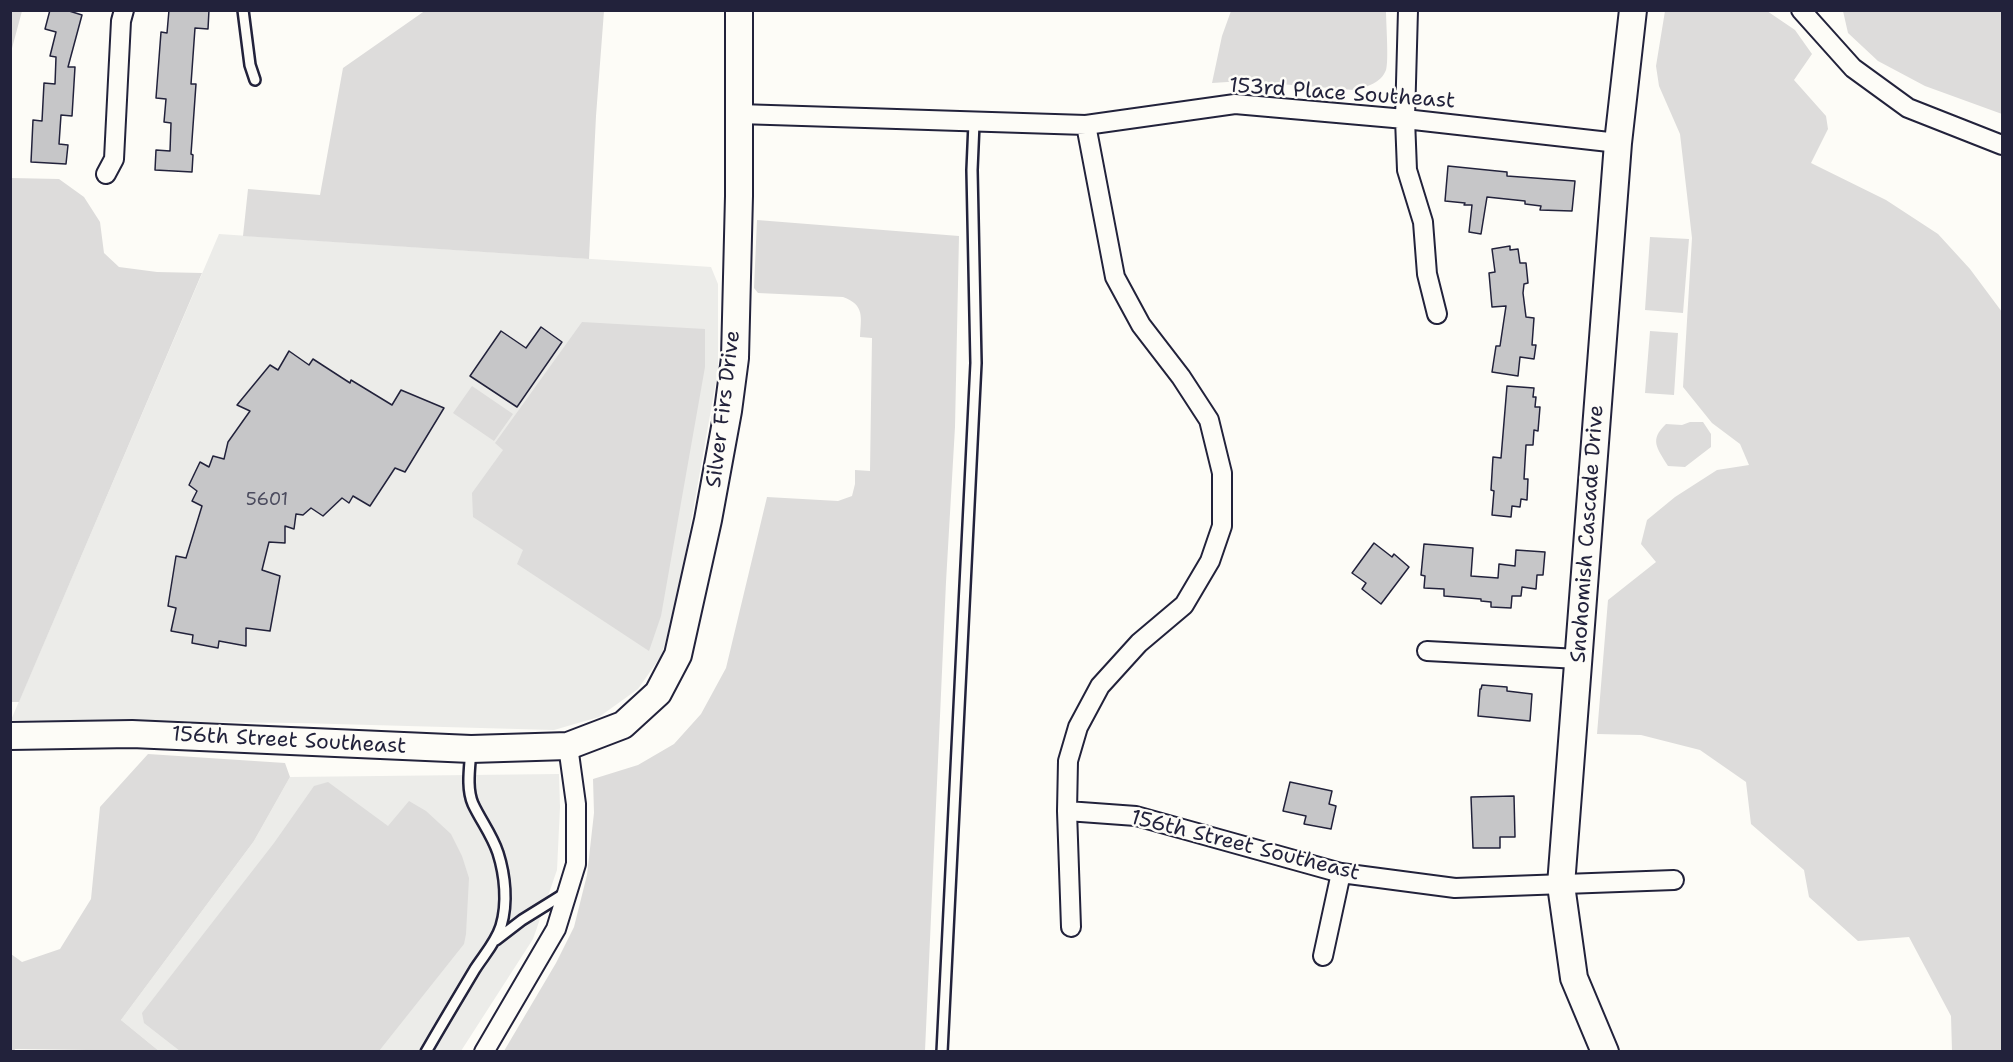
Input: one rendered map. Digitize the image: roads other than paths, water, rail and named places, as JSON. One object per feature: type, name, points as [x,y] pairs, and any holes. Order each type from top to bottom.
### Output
[{"type":"street","points":[[106,174],[114,159],[121,21],[124,10]]},
{"type":"street","name":"Silver Firs Drive","points":[[568,746],[622,725],[658,693],[678,655],[708,520],[728,411],[735,358],[739,10]]},
{"type":"street","points":[[1408,10],[1405,119],[1407,170],[1423,222],[1427,274],[1437,314]]},
{"type":"street","name":"Snohomish Cascade Drive","points":[[1605,1052],[1574,978],[1561,885],[1618,143],[1633,10]]},
{"type":"street","points":[[1801,10],[1853,68],[1908,108],[2002,145]]},
{"type":"street","name":"153rd Place Southeast","points":[[739,114],[1086,125],[1235,104],[1405,119],[1618,143]]},
{"type":"street","points":[[1071,927],[1067,812],[1068,761],[1078,727],[1100,686],[1139,643],[1184,605],[1210,561],[1221,526],[1222,473],[1209,420],[1181,377],[1141,325],[1115,277],[1086,125]]},
{"type":"street","points":[[1428,651],[1579,659]]},
{"type":"street","name":"156th Street Southeast","points":[[10,736],[132,734],[471,749],[568,746]]},
{"type":"street","points":[[484,1052],[556,929],[576,864],[576,804],[568,746]]},
{"type":"street","name":"156th Street Southeast","points":[[1067,812],[1136,816],[1341,873],[1455,888],[1674,880]]},
{"type":"street","points":[[1323,956],[1341,873]]},
{"type":"lane","points":[[243,10],[250,65],[255,80]]},
{"type":"lane","points":[[942,1052],[976,363],[972,170],[974,123]]},
{"type":"lane","points":[[426,1052],[494,941],[501,925],[505,889],[501,862],[470,792],[471,749]]},
{"type":"lane","points":[[494,941],[568,891]]}]
